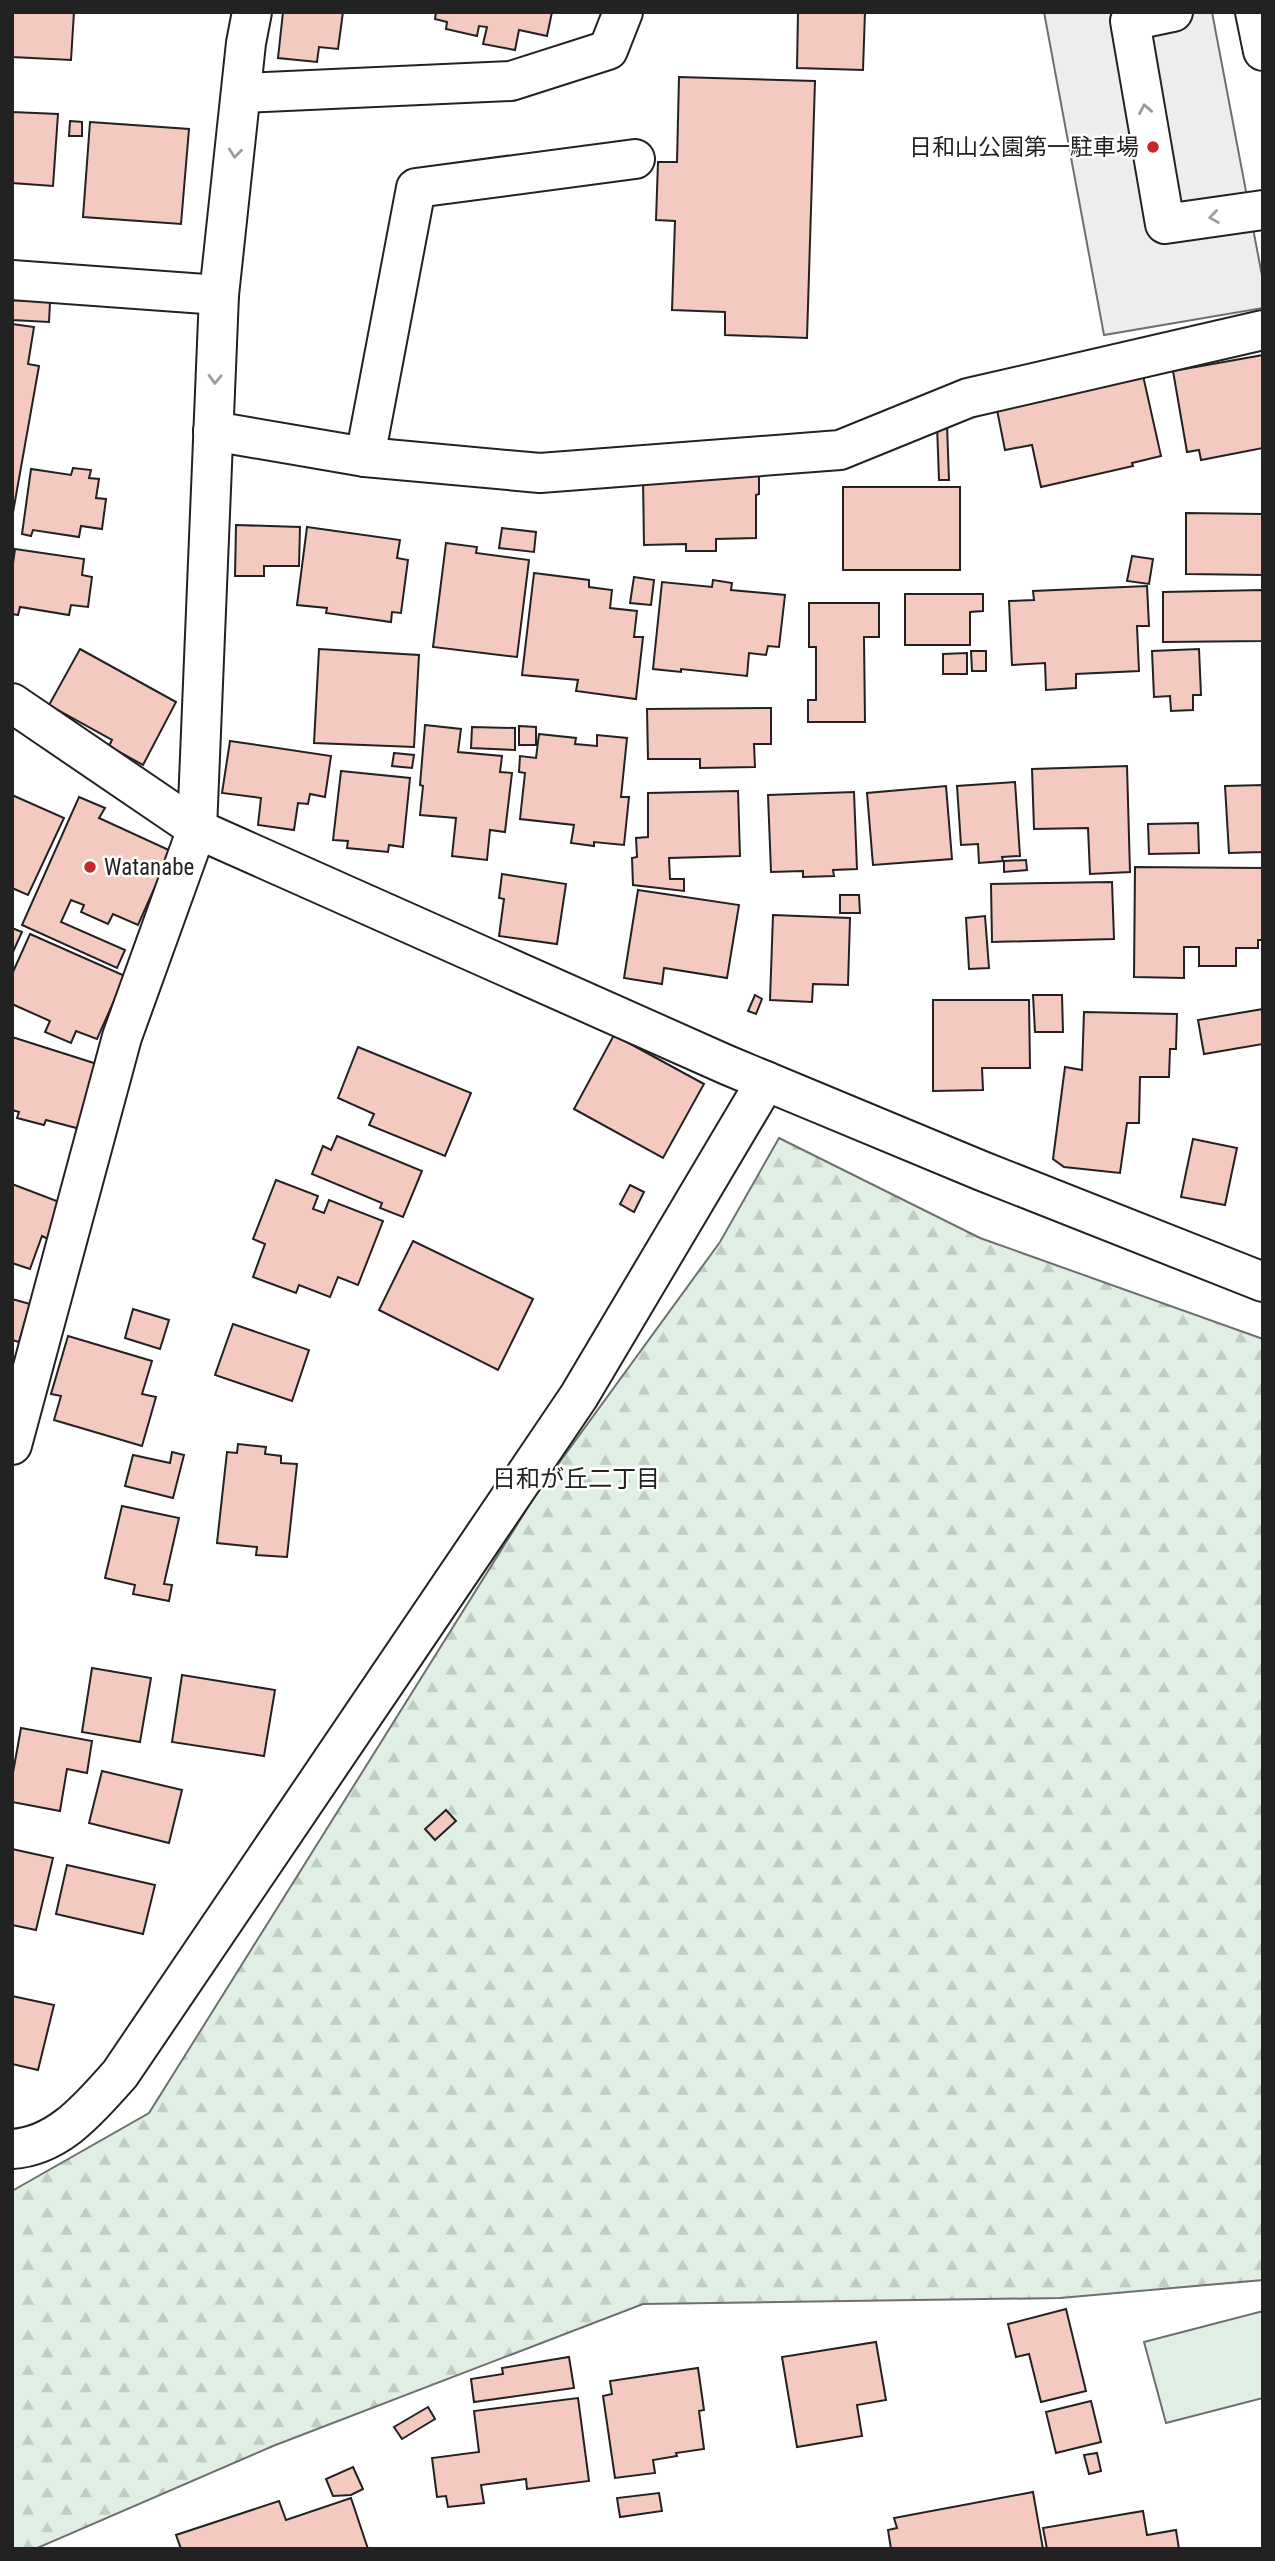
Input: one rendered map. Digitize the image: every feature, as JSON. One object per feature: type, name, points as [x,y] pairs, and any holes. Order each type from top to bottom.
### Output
[{"type":"street","points":[[12,1445],[122,1037],[197,830],[219,295],[252,12]]},
{"type":"street","points":[[241,93],[511,80],[608,50],[623,12]]},
{"type":"street","points":[[1173,12],[1130,21],[1165,224],[1263,210]]},
{"type":"street","points":[[1255,12],[1263,51]]},
{"type":"street","points":[[365,457],[416,188],[635,159]]},
{"type":"street","points":[[12,281],[219,295]]},
{"type":"street","points":[[213,431],[365,457],[540,473],[840,450],[968,398],[1263,330]]},
{"type":"street","points":[[12,703],[197,830],[766,1081],[982,1171],[1263,1282]]},
{"type":"street","points":[[12,2149],[56,2135],[79,2118],[120,2074],[579,1396],[766,1081]]},
{"type":"green space","points":[[779,1138],[980,1238],[1263,1339],[1263,2280],[1060,2298],[643,2304],[273,2446],[35,2549],[12,2549],[12,2191],[149,2113],[535,1496],[720,1242]]},
{"type":"green space","points":[[1263,2311],[1263,2398],[1166,2423],[1144,2342]]},
{"type":"shaded area","name":"日和山公園第一駐車場","points":[[1044,12],[1212,12],[1263,281],[1263,308],[1104,335]]},
{"type":"building","points":[[12,12],[74,12],[71,60],[12,57]]},
{"type":"building","points":[[283,12],[343,12],[338,49],[319,47],[317,62],[278,58]]},
{"type":"building","points":[[436,12],[552,12],[547,36],[519,30],[515,50],[483,44],[487,27],[479,26],[477,36],[446,29],[447,22],[435,19]]},
{"type":"building","points":[[798,12],[865,12],[863,70],[797,68]]},
{"type":"building","points":[[679,77],[815,81],[807,338],[725,335],[725,312],[672,310],[675,221],[656,220],[658,162],[677,162]]},
{"type":"building","points":[[12,112],[58,114],[53,186],[12,183]]},
{"type":"building","points":[[70,121],[82,122],[82,136],[69,136]]},
{"type":"building","points":[[90,122],[189,129],[181,224],[83,217]]},
{"type":"building","points":[[12,300],[50,302],[49,322],[12,320]]},
{"type":"building","points":[[12,324],[34,327],[28,364],[39,366],[12,518]]},
{"type":"building","points":[[1263,355],[1263,448],[1201,460],[1199,450],[1187,452],[1173,371]]},
{"type":"building","points":[[1142,371],[1161,456],[1132,463],[1133,466],[1041,487],[1032,445],[1005,450],[997,410]]},
{"type":"building","points":[[937,425],[947,425],[949,480],[939,480]]},
{"type":"building","points":[[759,463],[756,538],[716,539],[716,551],[686,551],[686,544],[644,545],[643,479]]},
{"type":"building","points":[[73,468],[91,470],[89,478],[99,479],[96,498],[106,499],[102,529],[81,526],[79,537],[33,530],[31,536],[22,534],[31,469],[71,475]]},
{"type":"building","points":[[843,487],[960,487],[960,570],[843,570]]},
{"type":"building","points":[[1186,513],[1263,514],[1263,575],[1186,574]]},
{"type":"building","points":[[236,525],[300,527],[299,566],[264,566],[264,576],[235,576]]},
{"type":"building","points":[[307,527],[400,540],[397,558],[408,560],[401,613],[392,612],[391,622],[326,613],[327,608],[297,605]]},
{"type":"building","points":[[502,528],[536,532],[534,552],[499,548]]},
{"type":"building","points":[[446,543],[477,547],[476,553],[529,560],[517,657],[433,647]]},
{"type":"building","points":[[15,549],[84,559],[82,575],[92,577],[88,607],[71,605],[69,615],[20,607],[18,615],[12,614]]},
{"type":"building","points":[[1132,556],[1153,559],[1149,584],[1127,581]]},
{"type":"building","points":[[534,573],[589,580],[589,587],[612,590],[610,608],[637,611],[634,637],[643,637],[636,699],[576,691],[578,680],[522,675]]},
{"type":"building","points":[[634,577],[654,580],[651,605],[630,603]]},
{"type":"building","points":[[713,580],[732,583],[731,590],[785,595],[779,647],[768,646],[766,655],[749,653],[747,676],[653,669],[662,582],[712,587]]},
{"type":"building","points":[[1147,586],[1149,626],[1137,626],[1139,671],[1076,674],[1076,688],[1046,690],[1045,663],[1012,665],[1009,601],[1034,600],[1033,591]]},
{"type":"building","points":[[1263,590],[1263,641],[1163,642],[1163,592]]},
{"type":"building","points":[[905,594],[983,594],[983,611],[970,612],[970,645],[905,645]]},
{"type":"building","points":[[809,603],[879,603],[879,637],[864,637],[865,722],[808,722],[808,700],[816,700],[816,647],[809,647]]},
{"type":"building","points":[[80,649],[176,702],[143,765],[109,746],[112,740],[49,705]]},
{"type":"building","points":[[319,649],[419,655],[414,747],[314,743]]},
{"type":"building","points":[[1199,649],[1201,695],[1193,695],[1193,710],[1171,711],[1170,696],[1154,697],[1152,651]]},
{"type":"building","points":[[971,651],[986,651],[986,671],[972,671]]},
{"type":"building","points":[[967,653],[967,674],[943,674],[943,654]]},
{"type":"building","points":[[771,708],[771,744],[754,744],[755,767],[700,768],[700,759],[648,759],[647,709]]},
{"type":"building","points":[[425,725],[461,729],[458,752],[502,756],[500,772],[512,773],[505,832],[490,830],[487,860],[452,856],[456,818],[420,815]]},
{"type":"building","points":[[519,726],[536,727],[536,745],[519,745]]},
{"type":"building","points":[[472,727],[515,728],[515,750],[471,748]]},
{"type":"building","points":[[539,734],[576,738],[575,744],[597,746],[597,735],[627,738],[621,797],[629,797],[624,845],[594,842],[594,846],[571,843],[574,825],[520,819],[525,773],[519,772],[520,756],[536,758]]},
{"type":"building","points":[[230,741],[331,756],[325,797],[310,794],[308,804],[298,803],[294,830],[258,825],[261,798],[222,793]]},
{"type":"building","points":[[394,753],[414,755],[412,768],[392,766]]},
{"type":"building","points":[[1127,766],[1130,872],[1090,874],[1088,828],[1034,829],[1032,769]]},
{"type":"building","points":[[341,771],[410,778],[403,847],[389,845],[388,852],[347,848],[348,841],[333,840]]},
{"type":"building","points":[[1015,782],[1020,856],[979,863],[978,844],[961,845],[957,786]]},
{"type":"building","points":[[1263,785],[1263,852],[1229,853],[1225,786]]},
{"type":"building","points":[[946,786],[952,859],[873,865],[867,793]]},
{"type":"building","points":[[738,791],[740,856],[669,858],[670,879],[684,879],[684,891],[633,885],[632,858],[637,857],[636,838],[648,837],[648,793]]},
{"type":"building","points":[[854,792],[857,869],[833,870],[834,876],[803,877],[803,871],[771,872],[768,795]]},
{"type":"building","points":[[12,795],[64,818],[28,895],[12,888]]},
{"type":"building","points":[[79,797],[105,808],[99,818],[171,851],[138,925],[113,914],[108,924],[81,912],[84,905],[71,900],[61,922],[125,950],[117,968],[22,925]]},
{"type":"building","points":[[1198,823],[1199,853],[1149,854],[1148,824]]},
{"type":"building","points":[[1026,860],[1027,870],[1004,872],[1004,861]]},
{"type":"building","points":[[1135,867],[1263,868],[1263,940],[1258,940],[1258,948],[1236,948],[1236,966],[1199,966],[1199,947],[1184,947],[1184,978],[1134,977]]},
{"type":"building","points":[[502,874],[566,884],[557,944],[499,936],[504,899],[499,898]]},
{"type":"building","points":[[1112,882],[1114,939],[992,942],[991,884]]},
{"type":"building","points":[[638,890],[739,905],[727,978],[664,968],[662,984],[624,978]]},
{"type":"building","points":[[840,895],[859,895],[860,913],[840,913]]},
{"type":"building","points":[[773,915],[850,918],[848,985],[813,984],[812,1002],[770,1000]]},
{"type":"building","points":[[985,916],[989,968],[969,969],[966,918]]},
{"type":"building","points":[[12,928],[22,932],[12,954]]},
{"type":"building","points":[[30,934],[125,976],[97,1039],[76,1031],[71,1043],[45,1032],[50,1021],[12,1004],[12,974]]},
{"type":"building","points":[[755,995],[762,999],[756,1014],[748,1011]]},
{"type":"building","points":[[1033,995],[1062,995],[1063,1032],[1035,1032]]},
{"type":"building","points":[[933,1000],[1029,1000],[1030,1068],[982,1068],[983,1090],[933,1091]]},
{"type":"building","points":[[1263,1009],[1263,1044],[1204,1054],[1198,1020]]},
{"type":"building","points":[[1084,1012],[1177,1014],[1176,1049],[1170,1049],[1169,1077],[1140,1077],[1139,1123],[1127,1123],[1120,1173],[1064,1167],[1053,1159],[1065,1067],[1082,1070]]},
{"type":"building","points":[[614,1035],[704,1084],[663,1158],[574,1109]]},
{"type":"building","points":[[12,1037],[97,1064],[80,1129],[46,1120],[44,1125],[17,1118],[19,1112],[12,1110]]},
{"type":"building","points":[[358,1047],[471,1093],[445,1156],[369,1125],[374,1114],[338,1098]]},
{"type":"building","points":[[337,1136],[422,1171],[403,1217],[380,1208],[382,1203],[312,1174],[323,1146],[331,1150]]},
{"type":"building","points":[[1193,1139],[1237,1148],[1225,1205],[1181,1197]]},
{"type":"building","points":[[276,1180],[318,1196],[313,1209],[324,1213],[329,1200],[383,1221],[358,1285],[338,1277],[330,1297],[299,1285],[296,1293],[253,1277],[265,1244],[253,1239]]},
{"type":"building","points":[[12,1184],[62,1203],[48,1239],[42,1236],[30,1269],[12,1263]]},
{"type":"building","points":[[630,1185],[644,1192],[634,1212],[620,1204]]},
{"type":"building","points":[[413,1241],[533,1299],[498,1370],[379,1310]]},
{"type":"building","points":[[12,1299],[30,1304],[19,1342],[12,1340]]},
{"type":"building","points":[[133,1309],[169,1320],[160,1349],[125,1338]]},
{"type":"building","points":[[233,1324],[309,1350],[292,1401],[215,1375]]},
{"type":"building","points":[[68,1336],[152,1361],[142,1394],[156,1397],[142,1446],[54,1420],[61,1396],[51,1394]]},
{"type":"building","points":[[238,1444],[266,1447],[265,1454],[281,1456],[281,1463],[297,1464],[287,1557],[256,1555],[257,1547],[217,1543],[227,1452],[237,1453]]},
{"type":"building","points":[[172,1452],[184,1455],[173,1498],[125,1486],[133,1455],[170,1463]]},
{"type":"building","points":[[122,1506],[179,1518],[164,1584],[172,1585],[169,1601],[133,1594],[135,1585],[105,1578]]},
{"type":"building","points":[[92,1668],[151,1678],[140,1742],[82,1732]]},
{"type":"building","points":[[182,1675],[275,1690],[264,1756],[172,1742]]},
{"type":"building","points":[[21,1728],[92,1741],[87,1773],[67,1769],[60,1811],[12,1802],[12,1778]]},
{"type":"building","points":[[102,1771],[182,1790],[169,1843],[89,1823]]},
{"type":"building","points":[[446,1810],[456,1821],[435,1840],[425,1829]]},
{"type":"building","points":[[12,1849],[53,1858],[36,1930],[12,1925]]},
{"type":"building","points":[[67,1865],[155,1885],[143,1934],[56,1914]]},
{"type":"building","points":[[12,1996],[54,2005],[38,2070],[12,2064]]},
{"type":"building","points":[[1066,2309],[1086,2391],[1041,2402],[1029,2354],[1016,2357],[1008,2324]]},
{"type":"building","points":[[876,2342],[886,2400],[857,2405],[862,2436],[797,2447],[782,2357]]},
{"type":"building","points":[[569,2357],[574,2388],[474,2402],[471,2379],[503,2374],[502,2368]]},
{"type":"building","points":[[698,2368],[704,2410],[699,2411],[704,2449],[653,2460],[655,2473],[615,2478],[603,2396],[612,2394],[610,2381]]},
{"type":"building","points":[[578,2398],[589,2481],[527,2489],[526,2479],[481,2485],[484,2503],[448,2507],[446,2496],[437,2497],[432,2458],[479,2452],[474,2411]]},
{"type":"building","points":[[1091,2401],[1101,2442],[1056,2453],[1046,2412]]},
{"type":"building","points":[[428,2407],[435,2419],[402,2439],[394,2427]]},
{"type":"building","points":[[1097,2453],[1101,2471],[1089,2474],[1084,2455]]},
{"type":"building","points":[[353,2467],[363,2489],[351,2495],[333,2496],[326,2479]]},
{"type":"building","points":[[1033,2492],[1043,2549],[891,2549],[888,2530],[897,2528],[894,2518]]},
{"type":"building","points":[[659,2493],[662,2511],[620,2517],[617,2498]]},
{"type":"building","points":[[351,2498],[368,2549],[181,2549],[176,2535],[279,2501],[286,2520]]},
{"type":"building","points":[[1143,2511],[1147,2535],[1176,2530],[1179,2549],[1047,2549],[1043,2528]]},
{"type":"place","name":"日和山公園第一駐車場","points":[[1153,147]]},
{"type":"place","name":"Watanabe","points":[[90,867]]},
{"type":"district","name":"日和が丘二丁目","points":[[576,1479]]}]
